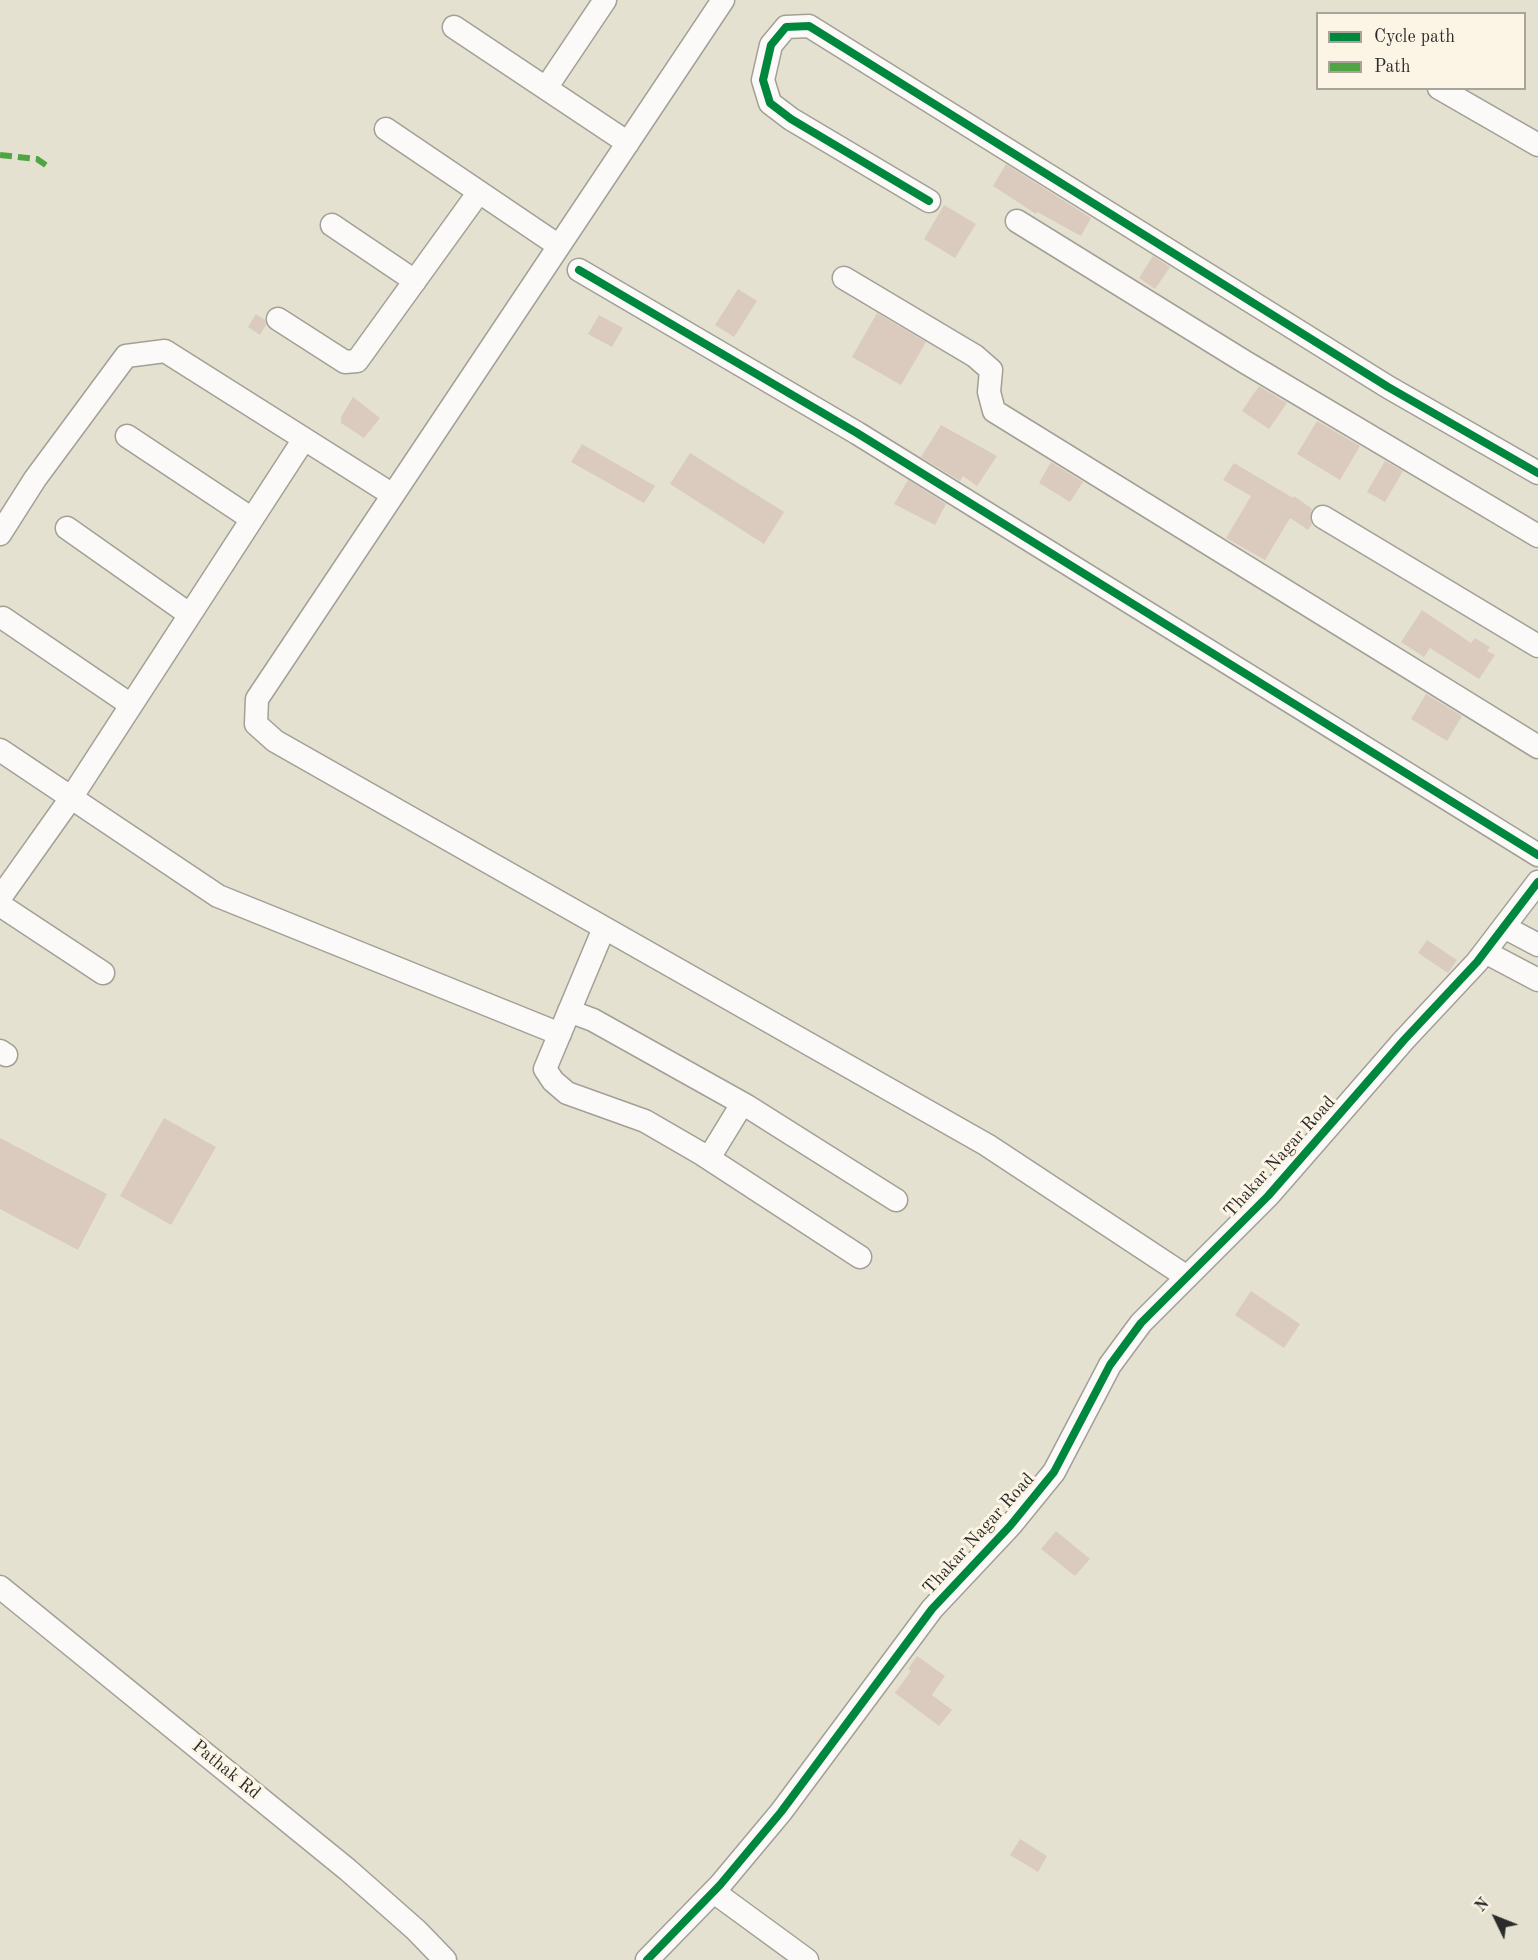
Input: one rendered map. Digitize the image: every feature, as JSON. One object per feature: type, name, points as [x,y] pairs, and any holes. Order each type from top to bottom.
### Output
[{"type":"street","points":[[546,88],[605,0]]},
{"type":"street","points":[[723,0],[257,699],[256,724],[275,741],[987,1146],[1187,1277]]},
{"type":"street","points":[[454,27],[628,143]]},
{"type":"street","points":[[930,201],[791,119],[770,103],[764,80],[771,45],[786,27],[809,27],[1388,387],[1538,472]]},
{"type":"street","points":[[1442,90],[1538,145]]},
{"type":"street","points":[[386,129],[559,246]]},
{"type":"street","points":[[278,319],[345,362],[357,361],[479,192]]},
{"type":"street","points":[[1017,221],[1245,363],[1538,536]]},
{"type":"street","points":[[332,225],[415,281]]},
{"type":"street","points":[[579,270],[857,433],[1538,855]]},
{"type":"street","points":[[844,278],[975,356],[991,370],[989,392],[994,411],[1538,747]]},
{"type":"street","points":[[0,534],[35,479],[126,356],[165,351],[393,495]]},
{"type":"street","points":[[127,436],[252,519]]},
{"type":"street","points":[[0,898],[71,798],[304,439]]},
{"type":"street","points":[[1323,517],[1538,646]]},
{"type":"street","points":[[67,528],[189,614]]},
{"type":"street","points":[[3,618],[132,705]]},
{"type":"street","points":[[0,750],[218,896],[560,1034]]},
{"type":"street","name":"Thakar Nagar Road","points":[[647,1960],[714,1892],[781,1812],[932,1609],[1010,1526],[1054,1472],[1110,1365],[1141,1323],[1268,1196],[1404,1040],[1485,952],[1538,882]]},
{"type":"street","points":[[0,905],[103,973]]},
{"type":"street","points":[[1503,927],[1538,945]]},
{"type":"street","points":[[604,928],[545,1069],[553,1081],[567,1093],[645,1121],[709,1158],[860,1257]]},
{"type":"street","points":[[1485,952],[1538,980]]},
{"type":"street","points":[[569,1011],[593,1020],[742,1104],[896,1200]]},
{"type":"street","points":[[709,1158],[742,1104]]},
{"type":"street","name":"Pathak Rd","points":[[0,1587],[348,1870],[416,1930],[445,1960]]},
{"type":"street","points":[[714,1892],[807,1960]]},
{"type":"building","points":[[1006,164],[1091,218],[1081,236],[1037,212],[1036,214],[993,186]]},
{"type":"building","points":[[944,205],[976,224],[955,258],[924,239]]},
{"type":"building","points":[[1153,256],[1170,267],[1155,289],[1139,278]]},
{"type":"building","points":[[738,289],[757,301],[734,337],[715,325]]},
{"type":"building","points":[[877,313],[926,342],[901,385],[852,357]]},
{"type":"building","points":[[256,314],[265,320],[266,325],[260,335],[248,327]]},
{"type":"building","points":[[599,315],[623,328],[612,347],[588,334]]},
{"type":"building","points":[[1259,386],[1287,403],[1269,429],[1242,411]]},
{"type":"building","points":[[353,397],[380,418],[364,438],[341,423],[341,417]]},
{"type":"building","points":[[1317,421],[1360,446],[1340,480],[1297,454]]},
{"type":"building","points":[[941,425],[997,456],[977,486],[963,476],[960,481],[921,457]]},
{"type":"building","points":[[582,444],[655,486],[644,503],[571,462]]},
{"type":"building","points":[[690,453],[784,512],[764,544],[670,484]]},
{"type":"building","points":[[1385,461],[1403,471],[1385,502],[1367,492]]},
{"type":"building","points":[[1051,462],[1083,482],[1070,502],[1039,483]]},
{"type":"building","points":[[1234,463],[1293,498],[1294,496],[1312,509],[1310,516],[1312,524],[1308,530],[1290,518],[1265,560],[1226,538],[1251,496],[1223,480]]},
{"type":"building","points":[[908,480],[946,504],[935,525],[894,504]]},
{"type":"building","points":[[1422,610],[1471,643],[1475,638],[1490,647],[1487,651],[1495,655],[1479,679],[1430,648],[1424,657],[1401,642]]},
{"type":"building","points":[[1426,694],[1462,716],[1447,741],[1411,719]]},
{"type":"building","points":[[1427,940],[1457,960],[1448,973],[1418,953]]},
{"type":"building","points":[[164,1118],[216,1147],[171,1225],[120,1196]]},
{"type":"building","points":[[0,1138],[107,1194],[78,1250],[0,1209]]},
{"type":"building","points":[[1251,1291],[1300,1324],[1284,1348],[1235,1315]]},
{"type":"building","points":[[1056,1531],[1090,1559],[1075,1576],[1041,1549]]},
{"type":"building","points":[[917,1656],[945,1676],[932,1695],[952,1710],[939,1726],[895,1693],[911,1671],[908,1669]]},
{"type":"building","points":[[1020,1839],[1047,1856],[1038,1872],[1010,1855]]},
{"type":"marked path","points":[[0,155],[37,159],[50,168]]},
{"type":"cycle path","points":[[929,201],[791,119],[770,103],[763,80],[771,45],[786,27],[809,26],[1388,387],[1538,473]]},
{"type":"cycle path","points":[[579,270],[857,433],[1538,855]]},
{"type":"cycle path","points":[[647,1960],[720,1885],[781,1812],[932,1609],[1010,1526],[1054,1472],[1110,1365],[1141,1323],[1268,1196],[1404,1040],[1477,962],[1538,882]]}]
